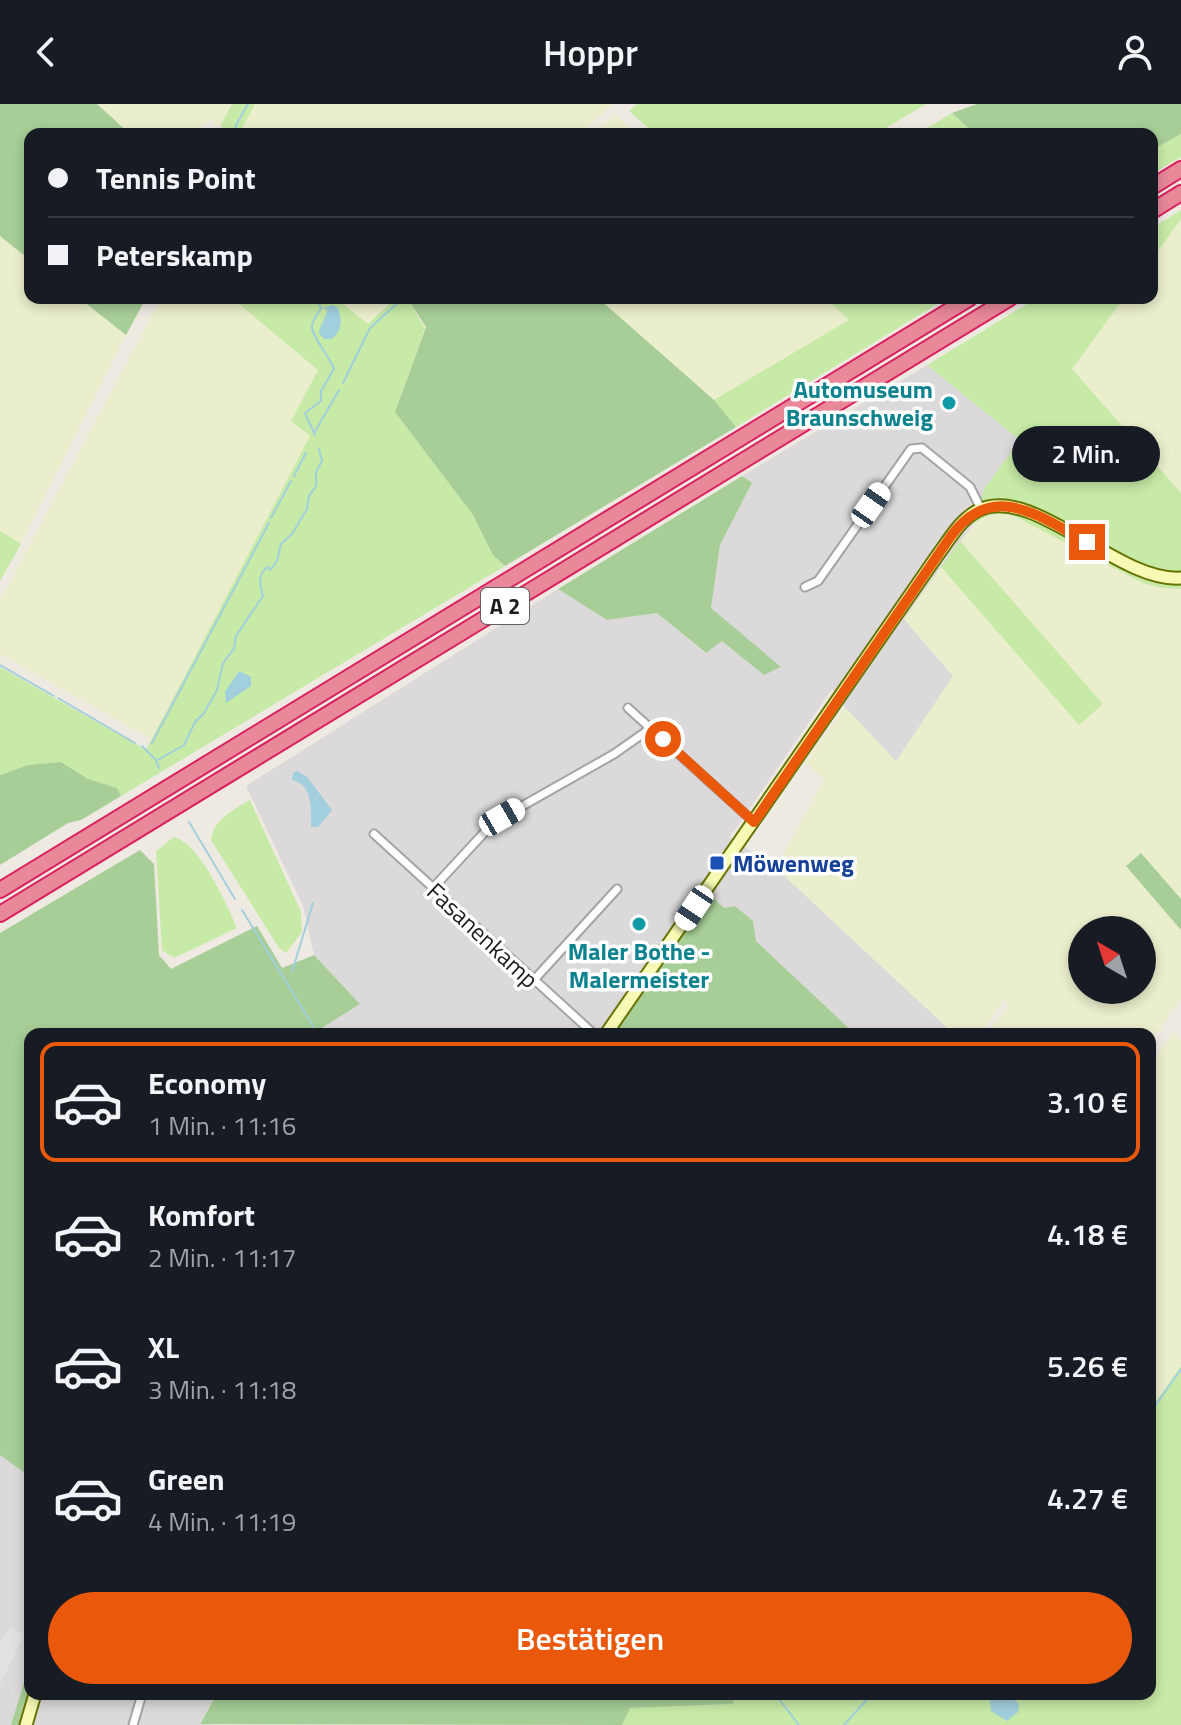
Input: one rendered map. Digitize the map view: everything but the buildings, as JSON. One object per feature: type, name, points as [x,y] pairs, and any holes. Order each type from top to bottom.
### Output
[{"type":"highway","points":[[1158,183],[1181,169]]},
{"type":"highway","points":[[1158,207],[1181,193]]},
{"type":"highway","name":"A 2","points":[[0,890],[960,304]]},
{"type":"highway","name":"A 2","points":[[0,914],[1000,304]]},
{"type":"street","points":[[805,587],[818,581],[911,449],[922,448],[966,484],[981,509]]},
{"type":"street","points":[[610,1028],[962,522],[981,509],[999,505],[1019,508],[1143,571],[1164,578],[1181,578]]},
{"type":"street","points":[[628,708],[754,822]]},
{"type":"street","points":[[433,888],[494,822],[614,754],[651,728]]},
{"type":"street","name":"Fasanenkamp","points":[[374,834],[587,1028]]},
{"type":"street","points":[[533,981],[617,889]]},
{"type":"street","points":[[26,1725],[33,1700]]},
{"type":"street","points":[[133,1725],[140,1700]]},
{"type":"shaded area","points":[[927,365],[1021,440],[985,489],[973,525],[904,619],[953,676],[896,762],[832,689],[730,837],[776,868],[948,1028],[849,1028],[756,941],[622,1028],[321,1028],[360,1004],[314,955],[303,906],[246,786],[558,589],[607,620],[657,613],[705,653],[722,641],[764,674],[780,668],[711,608],[720,545],[752,483],[742,476]]},
{"type":"shaded area","points":[[0,1455],[24,1473],[24,1682],[11,1725],[0,1725]]},
{"type":"shaded area","points":[[10,1627],[24,1634],[0,1685],[0,1644]]},
{"type":"shaded area","points":[[28,1700],[213,1700],[200,1723],[216,1725],[21,1725]]},
{"type":"green space","points":[[0,104],[97,104],[123,128],[24,128],[24,255],[0,236]]},
{"type":"green space","points":[[97,104],[232,104],[220,126],[208,120],[201,128],[123,128]]},
{"type":"green space","points":[[232,104],[255,104],[242,128],[220,126]]},
{"type":"green space","points":[[255,104],[613,104],[587,128],[242,128]]},
{"type":"green space","points":[[637,104],[926,104],[886,128],[648,128],[629,111]]},
{"type":"green space","points":[[977,104],[1181,104],[1181,134],[1158,147],[1158,128],[968,128],[952,113]]},
{"type":"green space","points":[[952,113],[968,128],[927,128]]},
{"type":"green space","points":[[614,114],[630,128],[599,128]]},
{"type":"green space","points":[[1181,134],[1181,157],[1158,170],[1158,147]]},
{"type":"green space","points":[[1181,210],[1181,219],[1158,251],[1158,224]]},
{"type":"green space","points":[[1181,219],[1181,493],[1072,369],[1120,304],[1158,304],[1158,251]]},
{"type":"green space","points":[[0,236],[24,255],[24,304],[87,304],[126,335],[21,544],[0,531]]},
{"type":"green space","points":[[87,304],[143,304],[126,335]]},
{"type":"green space","points":[[158,304],[239,304],[318,370],[291,421],[311,436],[151,739],[0,654],[0,601]]},
{"type":"green space","points":[[239,304],[343,304],[368,324],[390,304],[411,304],[425,328],[395,412],[473,515],[493,555],[505,566],[121,796],[117,788],[88,779],[61,762],[28,765],[0,775],[0,667],[146,750],[310,436],[291,421],[318,370]]},
{"type":"green space","points":[[343,304],[390,304],[368,324]]},
{"type":"green space","points":[[411,304],[605,304],[714,400],[736,427],[505,566],[493,555],[473,515],[395,412],[426,327]]},
{"type":"green space","points":[[605,304],[832,304],[850,320],[714,400]]},
{"type":"green space","points":[[832,304],[937,304],[736,427],[714,400],[849,320]]},
{"type":"green space","points":[[1027,304],[1120,304],[1072,369],[1181,493],[1181,589],[1143,583],[1014,516],[992,515],[973,525],[984,489],[1020,440],[927,365]]},
{"type":"green space","points":[[742,476],[752,483],[720,545],[711,608],[781,667],[764,675],[722,641],[706,653],[657,613],[607,620],[558,589]]},
{"type":"green space","points":[[1001,513],[1028,522],[1126,574],[1172,590],[1181,589],[1181,899],[1141,854],[1126,866],[1181,930],[1181,999],[1156,1034],[1156,1028],[992,1028],[1008,1004],[1004,1000],[984,1028],[948,1028],[776,868],[824,780],[806,762],[845,707],[896,761],[953,676],[904,619],[941,567],[1079,724],[1103,704],[960,541],[982,518]]},
{"type":"green space","points":[[0,531],[21,544],[0,581]]},
{"type":"green space","points":[[960,541],[1103,704],[1079,725],[941,567]]},
{"type":"green space","points":[[61,762],[88,779],[117,788],[121,796],[81,820],[68,823],[0,865],[0,775],[28,765]]},
{"type":"green space","points":[[250,800],[301,912],[302,932],[286,953],[279,948],[211,840],[220,821]]},
{"type":"green space","points":[[174,837],[184,842],[203,863],[237,928],[174,958],[162,950],[156,851]]},
{"type":"green space","points":[[140,850],[154,864],[159,955],[171,969],[257,926],[282,968],[314,955],[360,1004],[322,1028],[24,1028],[24,1473],[0,1455],[0,933]]},
{"type":"green space","points":[[1141,853],[1181,899],[1181,930],[1126,866]]},
{"type":"green space","points":[[711,896],[724,908],[735,906],[753,921],[756,941],[849,1028],[617,1028]]},
{"type":"green space","points":[[1174,1031],[1181,1041],[1181,1366],[1156,1401],[1156,1057]]},
{"type":"green space","points":[[1181,1366],[1181,1725],[622,1725],[630,1708],[732,1704],[733,1700],[1156,1700],[1156,1401]]},
{"type":"green space","points":[[24,1682],[24,1700],[28,1700],[21,1725],[11,1725]]},
{"type":"green space","points":[[214,1700],[734,1700],[733,1704],[630,1708],[622,1725],[200,1724]]},
{"type":"water","points":[[333,305],[338,308],[340,328],[332,339],[324,339],[319,333],[327,310],[323,308]]},
{"type":"water","points":[[239,671],[251,677],[251,686],[226,703],[225,692]]},
{"type":"water","points":[[297,771],[307,777],[332,810],[318,827],[311,827],[311,805],[304,786],[292,780],[293,773]]},
{"type":"water","points":[[990,1700],[1015,1700],[1019,1704],[1018,1712],[1007,1721],[991,1711]]},
{"type":"waterway","points":[[236,128],[248,104]]},
{"type":"waterway","points":[[315,435],[305,413],[321,401],[321,391],[334,369],[312,330],[313,321],[321,308],[319,304]]},
{"type":"waterway","points":[[343,383],[370,328],[396,304]]},
{"type":"waterway","points":[[314,433],[339,390]]},
{"type":"waterway","points":[[159,768],[156,761],[184,745],[195,722],[217,690],[223,663],[234,649],[236,636],[263,596],[260,584],[262,573],[268,567],[270,570],[277,561],[281,544],[292,534],[307,509],[309,496],[316,486],[316,472],[322,461],[319,449]]},
{"type":"waterway","points":[[294,476],[306,453]]},
{"type":"waterway","points":[[271,518],[291,481]]},
{"type":"waterway","points":[[152,743],[269,523]]},
{"type":"waterway","points":[[0,665],[54,696]]},
{"type":"waterway","points":[[58,698],[135,743]]},
{"type":"waterway","points":[[142,746],[155,759]]},
{"type":"waterway","points":[[189,822],[235,899]]},
{"type":"waterway","points":[[292,972],[313,903]]},
{"type":"waterway","points":[[242,910],[314,1028]]},
{"type":"waterway","points":[[1156,1404],[1181,1369]]},
{"type":"waterway","points":[[780,1700],[799,1725]]},
{"type":"waterway","points":[[844,1725],[867,1700]]},
{"type":"place","name":"Automuseum Braunschweig","points":[[949,403]]},
{"type":"place","name":"Möwenweg","points":[[717,863]]},
{"type":"place","name":"Maler Bothe - Malermeister","points":[[639,924]]},
{"type":"route","points":[[663,739],[754,822],[966,518],[987,507],[1012,506],[1087,542]]}]
